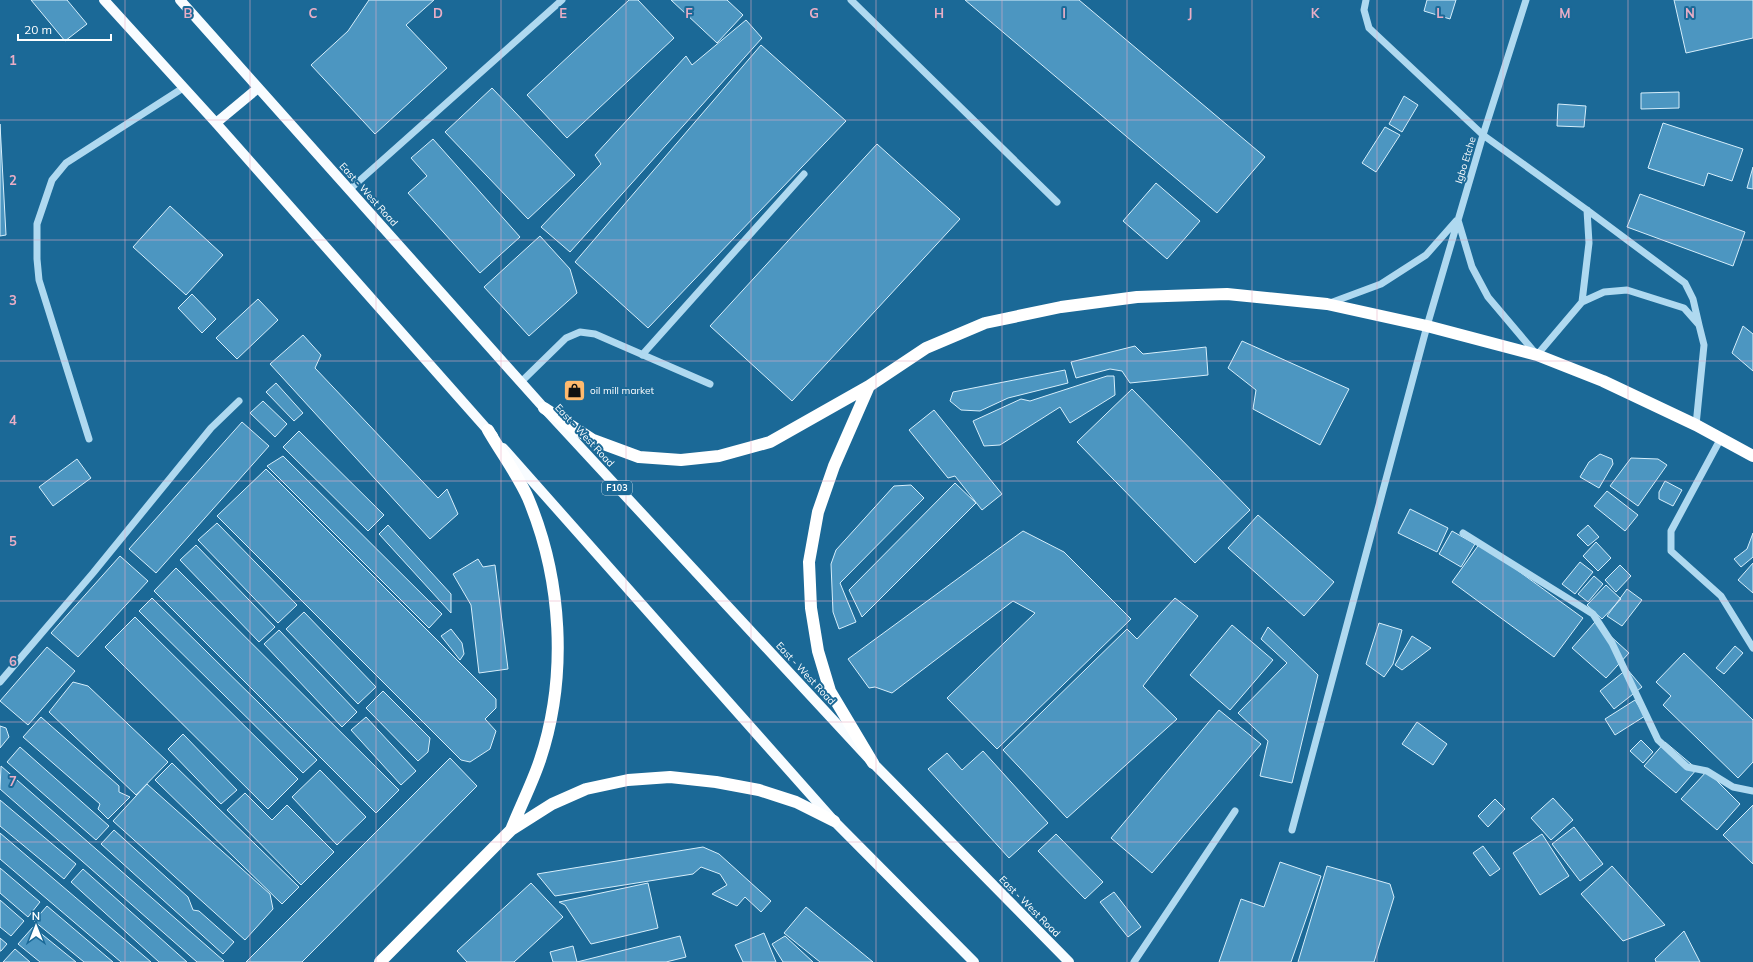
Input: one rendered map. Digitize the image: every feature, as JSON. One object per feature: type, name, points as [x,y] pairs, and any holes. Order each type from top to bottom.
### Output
[{"type":"highway","points":[[544,408],[593,440],[639,457],[681,460],[719,456],[770,442],[869,386],[926,348],[985,323],[1061,307],[1137,297],[1227,294],[1327,304],[1427,326],[1537,354],[1603,381],[1696,425],[1753,456]]},
{"type":"highway","points":[[869,386],[834,466],[820,505],[809,562],[811,608],[818,651],[830,691],[873,763]]},
{"type":"highway","points":[[488,430],[527,497],[544,541],[553,586],[558,630],[557,678],[550,724],[540,760],[511,830]]},
{"type":"highway","points":[[380,962],[511,830],[552,804],[586,789],[628,780],[670,777],[716,782],[760,790],[796,802],[834,821]]},
{"type":"main road","points":[[104,0],[216,123],[834,821],[974,962]]},
{"type":"main road","name":"East - West Road","points":[[180,0],[544,408],[873,763],[1069,962]]},
{"type":"main road","points":[[216,123],[258,88]]},
{"type":"street","points":[[349,190],[562,0]]},
{"type":"street","points":[[851,0],[1057,202]]},
{"type":"street","points":[[1366,0],[1364,10],[1369,28],[1483,135],[1685,283],[1693,299],[1704,345],[1696,425]]},
{"type":"street","name":"Igbo Etche","points":[[1292,830],[1427,326],[1483,135],[1526,0]]},
{"type":"street","points":[[89,439],[39,280],[37,259],[37,224],[52,180],[66,163],[184,88]]},
{"type":"street","points":[[642,354],[804,174]]},
{"type":"street","points":[[1582,302],[1589,243],[1587,210]]},
{"type":"street","points":[[1458,220],[1472,267],[1488,296],[1537,354],[1582,302],[1604,292],[1627,290],[1684,308],[1699,325]]},
{"type":"street","points":[[1327,304],[1381,284],[1394,276],[1426,255],[1458,220]]},
{"type":"street","points":[[521,382],[566,338],[580,332],[595,334],[710,384]]},
{"type":"street","points":[[0,682],[93,573],[211,428],[239,401]]},
{"type":"street","points":[[1720,438],[1671,531],[1671,551],[1721,596],[1753,648]]},
{"type":"street","points":[[1463,533],[1593,614],[1612,643],[1658,740],[1686,767],[1707,771],[1733,787],[1753,791]]},
{"type":"street","points":[[1134,962],[1235,811]]},
{"type":"building","points":[[31,0],[67,0],[87,24],[65,41]]},
{"type":"building","points":[[369,0],[434,0],[406,25],[447,68],[375,134],[311,65],[348,31]]},
{"type":"building","points":[[629,0],[638,0],[674,38],[567,138],[527,95]]},
{"type":"building","points":[[671,0],[727,0],[743,15],[717,43]]},
{"type":"building","points":[[965,0],[1079,0],[1265,157],[1217,213]]},
{"type":"building","points":[[1427,0],[1456,0],[1450,19],[1424,11]]},
{"type":"building","points":[[1674,0],[1753,0],[1753,38],[1686,53]]},
{"type":"building","points":[[746,20],[762,38],[570,252],[541,227],[601,164],[595,155],[686,56],[692,65]]},
{"type":"building","points":[[761,45],[846,121],[648,328],[575,262]]},
{"type":"building","points":[[492,88],[575,175],[528,219],[445,132]]},
{"type":"building","points":[[1679,92],[1679,108],[1641,109],[1641,93]]},
{"type":"building","points":[[1404,96],[1418,105],[1402,132],[1389,124]]},
{"type":"building","points":[[1558,104],[1586,106],[1584,127],[1557,126]]},
{"type":"building","points":[[1663,123],[1743,149],[1732,181],[1708,173],[1704,186],[1648,168]]},
{"type":"building","points":[[0,124],[6,235],[0,236]]},
{"type":"building","points":[[1385,127],[1400,135],[1376,172],[1362,163]]},
{"type":"building","points":[[433,139],[520,237],[480,273],[408,193],[427,176],[411,158]]},
{"type":"building","points":[[877,144],[960,219],[792,401],[710,326]]},
{"type":"building","points":[[1753,167],[1753,189],[1747,188]]},
{"type":"building","points":[[1156,183],[1200,221],[1167,259],[1123,221]]},
{"type":"building","points":[[1640,194],[1745,232],[1733,266],[1627,227]]},
{"type":"building","points":[[170,206],[223,255],[186,295],[133,247]]},
{"type":"building","points":[[540,236],[570,269],[577,293],[529,336],[484,287]]},
{"type":"building","points":[[192,294],[216,319],[202,333],[178,308]]},
{"type":"building","points":[[258,299],[278,320],[237,359],[216,338]]},
{"type":"building","points":[[1743,326],[1753,334],[1753,371],[1732,353]]},
{"type":"building","points":[[303,335],[321,355],[315,368],[438,498],[447,489],[458,514],[430,539],[270,364]]},
{"type":"building","points":[[1242,341],[1349,389],[1320,445],[1253,409],[1256,390],[1228,368]]},
{"type":"building","points":[[1135,346],[1143,354],[1206,347],[1208,375],[1130,383],[1122,371],[1110,369],[1076,378],[1071,362]]},
{"type":"building","points":[[1065,370],[1068,383],[1008,398],[980,411],[961,410],[950,401],[953,392]]},
{"type":"building","points":[[1107,376],[1114,376],[1115,395],[1070,423],[1060,407],[1000,445],[984,446],[973,421],[1021,399],[1030,401]]},
{"type":"building","points":[[276,383],[303,413],[294,421],[266,392]]},
{"type":"building","points":[[1132,389],[1250,510],[1195,563],[1077,442]]},
{"type":"building","points":[[263,401],[287,424],[275,437],[250,413]]},
{"type":"building","points":[[934,410],[1002,494],[982,510],[955,476],[948,478],[909,430]]},
{"type":"building","points":[[242,422],[269,446],[156,573],[129,549]]},
{"type":"building","points":[[299,431],[384,515],[368,531],[283,447]]},
{"type":"building","points":[[1600,454],[1612,459],[1613,464],[1599,488],[1580,477],[1589,462]]},
{"type":"building","points":[[283,456],[442,614],[429,628],[267,466]]},
{"type":"building","points":[[1631,458],[1658,459],[1667,465],[1638,506],[1610,486]]},
{"type":"building","points":[[77,459],[91,478],[53,506],[39,487]]},
{"type":"building","points":[[266,469],[496,699],[496,708],[485,719],[496,731],[490,749],[470,762],[461,760],[217,516]]},
{"type":"building","points":[[1665,481],[1682,490],[1673,506],[1659,499],[1659,492]]},
{"type":"building","points":[[955,483],[976,503],[862,617],[849,590]]},
{"type":"building","points":[[911,485],[924,498],[840,583],[856,622],[839,629],[833,612],[831,564],[836,550],[894,486]]},
{"type":"building","points":[[1607,491],[1638,515],[1625,531],[1594,506]]},
{"type":"building","points":[[1410,509],[1448,528],[1437,552],[1398,533]]},
{"type":"building","points":[[1258,515],[1334,582],[1304,616],[1228,548]]},
{"type":"building","points":[[217,523],[297,605],[278,623],[198,540]]},
{"type":"building","points":[[388,525],[451,594],[451,613],[379,534]]},
{"type":"building","points":[[1588,525],[1599,537],[1588,546],[1577,535]]},
{"type":"building","points":[[1023,531],[1064,552],[1131,619],[997,749],[947,698],[1035,613],[1013,601],[892,693],[875,687],[869,688],[848,659]]},
{"type":"building","points":[[1452,531],[1475,544],[1461,567],[1439,554]]},
{"type":"building","points":[[1753,533],[1753,557],[1741,567],[1734,559],[1747,549]]},
{"type":"building","points":[[1596,542],[1611,558],[1598,571],[1583,556]]},
{"type":"building","points":[[1480,543],[1583,618],[1554,657],[1452,582]]},
{"type":"building","points":[[196,545],[275,627],[259,642],[180,560]]},
{"type":"building","points":[[120,556],[148,581],[78,657],[51,633]]},
{"type":"building","points":[[478,559],[483,567],[495,565],[508,669],[479,673],[471,605],[453,574]]},
{"type":"building","points":[[1580,562],[1593,572],[1575,594],[1562,584]]},
{"type":"building","points":[[1753,563],[1753,593],[1738,580]]},
{"type":"building","points":[[1620,565],[1631,576],[1616,592],[1605,580]]},
{"type":"building","points":[[176,568],[399,790],[376,813],[154,591]]},
{"type":"building","points":[[1594,576],[1603,584],[1588,602],[1578,594]]},
{"type":"building","points":[[1606,585],[1621,599],[1602,619],[1587,605]]},
{"type":"building","points":[[1627,589],[1642,600],[1622,626],[1607,616]]},
{"type":"building","points":[[152,598],[317,760],[303,773],[139,611]]},
{"type":"building","points":[[1175,598],[1198,616],[1143,686],[1177,719],[1067,818],[1003,750],[1127,629],[1137,639]]},
{"type":"building","points":[[304,612],[376,687],[358,704],[286,629]]},
{"type":"building","points":[[135,617],[298,779],[268,809],[105,647]]},
{"type":"building","points":[[1595,622],[1629,653],[1606,678],[1572,648]]},
{"type":"building","points":[[1379,623],[1402,630],[1393,664],[1384,677],[1366,664]]},
{"type":"building","points":[[1232,625],[1273,660],[1230,710],[1190,675]]},
{"type":"building","points":[[1268,627],[1318,675],[1292,783],[1260,776],[1268,741],[1238,713],[1287,663],[1261,639]]},
{"type":"building","points":[[451,629],[462,643],[464,654],[460,660],[441,636]]},
{"type":"building","points":[[279,630],[357,712],[342,727],[264,644]]},
{"type":"building","points":[[1412,636],[1431,648],[1402,670],[1395,665]]},
{"type":"building","points":[[1735,646],[1743,653],[1724,674],[1716,668]]},
{"type":"building","points":[[47,647],[75,671],[28,725],[0,701]]},
{"type":"building","points":[[1684,653],[1753,720],[1753,762],[1738,778],[1663,705],[1671,696],[1656,682]]},
{"type":"building","points":[[1627,669],[1642,687],[1614,709],[1600,691]]},
{"type":"building","points":[[73,682],[88,686],[168,762],[136,795],[49,712]]},
{"type":"building","points":[[383,691],[430,738],[428,752],[418,761],[366,708]]},
{"type":"building","points":[[1635,700],[1645,716],[1615,735],[1605,719]]},
{"type":"building","points":[[1219,710],[1261,744],[1152,873],[1111,838]]},
{"type":"building","points":[[41,717],[119,786],[119,792],[130,797],[108,819],[98,809],[100,804],[23,737]]},
{"type":"building","points":[[366,717],[416,771],[401,785],[351,730]]},
{"type":"building","points":[[1417,722],[1447,744],[1433,765],[1402,744]]},
{"type":"building","points":[[0,726],[6,728],[9,737],[0,748]]},
{"type":"building","points":[[183,734],[237,790],[221,804],[168,749]]},
{"type":"building","points":[[1641,740],[1653,752],[1643,763],[1630,751]]},
{"type":"building","points":[[1665,742],[1697,769],[1676,793],[1644,766]]},
{"type":"building","points":[[20,747],[109,826],[96,840],[7,762]]},
{"type":"building","points":[[983,751],[1048,823],[1009,858],[928,769],[947,753],[962,770]]},
{"type":"building","points":[[450,758],[477,786],[302,962],[246,962]]},
{"type":"building","points":[[172,763],[299,887],[282,904],[155,780]]},
{"type":"building","points":[[1,766],[224,961],[197,962],[0,789]]},
{"type":"building","points":[[320,770],[366,817],[337,845],[292,797]]},
{"type":"building","points":[[1707,771],[1740,804],[1717,830],[1681,799]]},
{"type":"building","points":[[147,784],[270,894],[273,909],[245,940],[113,821]]},
{"type":"building","points":[[245,793],[272,820],[287,805],[334,852],[301,885],[227,810]]},
{"type":"building","points":[[1553,798],[1573,820],[1551,840],[1531,818]]},
{"type":"building","points":[[1495,799],[1505,809],[1488,827],[1478,816]]},
{"type":"building","points":[[0,800],[76,864],[64,879],[0,826]]},
{"type":"building","points":[[1753,805],[1753,864],[1723,835]]},
{"type":"building","points":[[1574,827],[1603,864],[1580,881],[1552,844]]},
{"type":"building","points":[[114,830],[188,897],[193,910],[199,911],[234,942],[223,954],[101,844]]},
{"type":"building","points":[[0,833],[151,962],[121,962],[0,859]]},
{"type":"building","points":[[1056,834],[1103,882],[1085,899],[1038,851]]},
{"type":"building","points":[[1542,834],[1569,876],[1540,895],[1513,853]]},
{"type":"building","points":[[1483,846],[1500,869],[1490,876],[1473,853]]},
{"type":"building","points":[[703,847],[719,854],[771,901],[761,912],[745,897],[737,906],[712,894],[727,885],[720,874],[701,867],[693,874],[555,896],[537,874]]},
{"type":"building","points":[[1280,862],[1321,876],[1291,962],[1219,962],[1241,899],[1264,907]]},
{"type":"building","points":[[1327,866],[1390,884],[1394,897],[1374,962],[1298,962]]},
{"type":"building","points":[[1612,866],[1665,925],[1623,941],[1581,894]]},
{"type":"building","points":[[0,868],[40,902],[28,917],[0,893]]},
{"type":"building","points":[[83,869],[187,962],[159,962],[71,882]]},
{"type":"building","points":[[531,883],[563,917],[514,962],[467,962],[457,951]]},
{"type":"building","points":[[648,883],[658,928],[591,944],[565,905],[559,902]]},
{"type":"building","points":[[1114,892],[1141,927],[1128,937],[1100,902]]},
{"type":"building","points":[[0,900],[24,921],[11,936],[0,927]]},
{"type":"building","points":[[47,906],[113,962],[84,962],[34,921]]},
{"type":"building","points":[[806,907],[873,962],[820,962],[784,933]]},
{"type":"building","points":[[33,927],[76,962],[40,962],[18,944]]},
{"type":"building","points":[[1684,931],[1700,962],[1656,962],[1655,959]]},
{"type":"building","points":[[764,933],[776,962],[743,962],[735,945]]},
{"type":"building","points":[[680,936],[686,957],[666,962],[577,962]]},
{"type":"building","points":[[785,936],[813,962],[783,962],[772,944]]},
{"type":"building","points":[[0,938],[7,944],[1,951],[0,951]]},
{"type":"building","points":[[573,946],[577,962],[553,962],[550,952]]},
{"type":"building","points":[[15,949],[30,962],[3,962]]},
{"type":"place","name":"oil mill market","points":[[575,390]]}]
